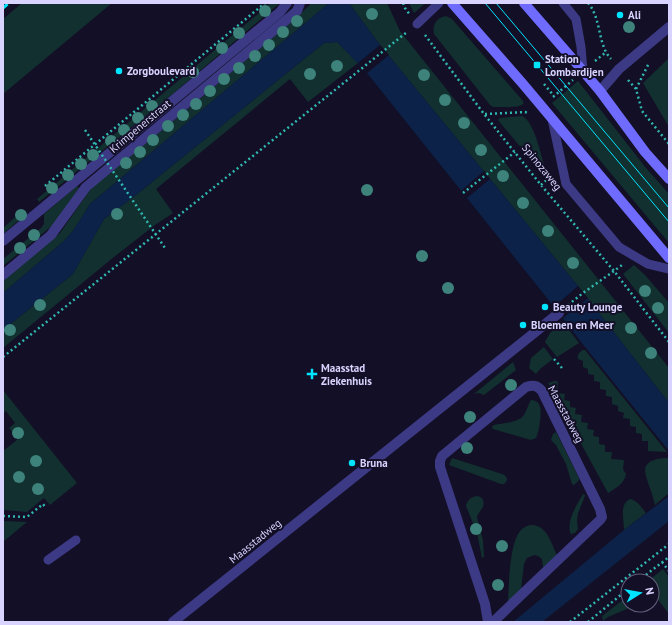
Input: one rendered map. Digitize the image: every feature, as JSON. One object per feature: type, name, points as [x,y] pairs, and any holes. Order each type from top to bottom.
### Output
[{"type":"main road","name":"Spinozaweg","points":[[452,3],[669,258]]},
{"type":"main road","points":[[524,3],[600,91],[645,152],[669,179]]},
{"type":"street","name":"Krimpenerstraat","points":[[3,241],[280,12],[287,3]]},
{"type":"street","name":"Krimpenerstraat","points":[[3,275],[51,235],[86,187],[297,11],[300,3]]},
{"type":"street","points":[[600,91],[619,69],[669,27]]},
{"type":"street","name":"Maasstadweg","points":[[173,622],[559,313]]},
{"type":"street","name":"Maasstadweg","points":[[488,622],[485,604],[440,467],[440,461],[442,456],[526,387],[532,385],[538,386],[542,391],[600,508],[602,516],[600,520],[493,622]]},
{"type":"lane","points":[[417,24],[439,3]]},
{"type":"lane","points":[[563,3],[576,20],[581,47],[583,71]]},
{"type":"lane","name":"Spinozaweg","points":[[552,119],[566,184],[619,247],[648,264],[669,269]]},
{"type":"lane","points":[[48,560],[76,540]]},
{"type":"path","points":[[44,187],[265,3]]},
{"type":"path","name":"Spinozaweg","points":[[403,3],[405,8],[484,114],[541,185],[614,271],[669,342]]},
{"type":"path","points":[[3,357],[417,24]]},
{"type":"path","points":[[636,89],[650,61]]},
{"type":"path","points":[[544,84],[554,96]]},
{"type":"path","points":[[84,130],[165,248]]},
{"type":"path","points":[[463,193],[515,152]]},
{"type":"path","points":[[559,313],[583,293],[622,265]]},
{"type":"path","points":[[554,359],[562,368]]},
{"type":"path","points":[[3,516],[27,517],[43,504],[46,508]]},
{"type":"path","points":[[570,622],[669,544]]},
{"type":"path","points":[[648,573],[669,557]]},
{"type":"path","points":[[662,562],[669,571]]},
{"type":"path","points":[[588,622],[620,596]]},
{"type":"green space","points":[[22,3],[112,3],[3,94],[3,19]]},
{"type":"green space","points":[[271,3],[280,3],[175,92],[39,202],[37,199]]},
{"type":"green space","points":[[311,3],[329,3],[90,204],[73,231],[64,241],[3,293],[3,280],[60,233],[97,182],[189,108]]},
{"type":"green space","points":[[349,3],[387,3],[400,31],[669,368],[669,403],[578,286],[380,45]]},
{"type":"green space","points":[[409,3],[426,3],[414,13]]},
{"type":"green space","points":[[446,16],[452,19],[523,101],[523,104],[510,107],[493,107],[490,105],[434,34],[434,25],[437,20]]},
{"type":"green space","points":[[337,42],[358,63],[308,102],[290,79],[156,189],[173,213],[114,257],[3,348],[3,330],[73,274],[104,219],[136,195],[324,43]]},
{"type":"green space","points":[[669,58],[669,127],[643,83]]},
{"type":"green space","points":[[578,81],[646,168],[669,194],[669,243],[552,103]]},
{"type":"green space","points":[[522,116],[530,124],[536,137],[544,164],[544,170],[541,172],[498,120],[500,118]]},
{"type":"green space","points":[[77,186],[79,188],[53,225],[3,266],[3,259],[41,228],[44,224],[44,214]]},
{"type":"green space","points":[[22,211],[24,216],[3,234],[3,228]]},
{"type":"green space","points":[[634,265],[645,275],[669,303],[669,333],[623,274]]},
{"type":"green space","points":[[563,322],[579,343],[557,357],[545,342],[550,333]]},
{"type":"green space","points":[[544,347],[553,359],[536,374],[529,368],[531,358]]},
{"type":"green space","points":[[585,350],[667,452],[648,451],[648,441],[642,441],[642,434],[636,433],[636,427],[630,426],[630,419],[623,418],[624,413],[618,411],[618,406],[612,404],[612,397],[606,396],[606,390],[600,389],[600,382],[594,381],[594,375],[588,374],[588,369],[583,367],[583,361],[578,358],[580,352]]},
{"type":"green space","points":[[513,362],[516,370],[484,395],[479,393],[474,394]]},
{"type":"green space","points":[[557,381],[558,383],[557,393],[565,394],[564,400],[570,401],[570,407],[576,408],[575,414],[582,415],[581,422],[588,423],[587,429],[594,430],[593,436],[599,437],[599,444],[605,445],[605,452],[612,452],[611,459],[624,460],[623,469],[626,474],[624,480],[614,490],[608,493],[548,383]]},
{"type":"green space","points":[[3,390],[77,483],[50,505],[44,498],[27,512],[3,510],[3,451],[18,439],[9,428],[15,423],[6,411],[3,413]]},
{"type":"green space","points":[[531,400],[538,403],[541,410],[540,423],[536,438],[531,440],[493,429],[492,427],[494,425],[521,418]]},
{"type":"green space","points":[[556,432],[579,478],[574,485],[572,484],[566,464],[556,445],[551,440],[553,434]]},
{"type":"green space","points":[[452,458],[502,474],[507,480],[504,484],[501,484],[449,465]]},
{"type":"green space","points":[[669,458],[669,493],[655,505],[646,475],[646,466],[651,461]]},
{"type":"green space","points":[[583,494],[585,496],[578,513],[577,520],[578,529],[575,533],[571,534],[569,527],[571,517]]},
{"type":"green space","points":[[478,496],[482,498],[484,504],[477,517],[483,540],[484,557],[482,558],[477,533],[466,506],[470,499]]},
{"type":"green space","points":[[630,499],[637,503],[646,513],[624,530],[623,508]]},
{"type":"green space","points":[[3,521],[27,522],[3,542]]},
{"type":"green space","points":[[530,525],[541,528],[548,535],[557,555],[543,568],[542,559],[538,556],[534,555],[527,558],[524,564],[521,590],[508,602],[510,564],[514,543],[522,529]]},
{"type":"green space","points":[[663,569],[669,577],[669,614],[660,602],[660,573],[658,573]]},
{"type":"green space","points":[[620,602],[620,612],[603,621],[602,616]]},
{"type":"water","points":[[329,3],[349,3],[380,45],[578,286],[669,403],[669,451],[367,73],[337,42],[324,43],[136,195],[104,219],[73,274],[3,330],[3,293],[64,241],[73,231],[90,204]]},
{"type":"water","points":[[669,496],[669,521],[542,622],[513,622],[624,530]]},
{"type":"pier","points":[[380,45],[389,55],[367,73],[358,63]]},
{"type":"pier","points":[[484,171],[490,179],[467,198],[461,191]]},
{"type":"pier","points":[[578,286],[588,298],[563,318],[554,307]]},
{"type":"tram line","points":[[485,3],[669,222]]},
{"type":"tram line","points":[[496,3],[669,208]]},
{"type":"railway","points":[[3,8],[9,3]]},
{"type":"place","name":"Ali","points":[[620,15]]},
{"type":"place","name":"Station Lombardijen","points":[[537,65]]},
{"type":"place","name":"Zorgboulevard","points":[[119,71]]},
{"type":"place","name":"Beauty Lounge","points":[[545,307]]},
{"type":"place","name":"Bloemen en Meer","points":[[523,325]]},
{"type":"place","name":"Maasstad Ziekenhuis","points":[[312,374]]},
{"type":"place","name":"Bruna","points":[[352,463]]}]
